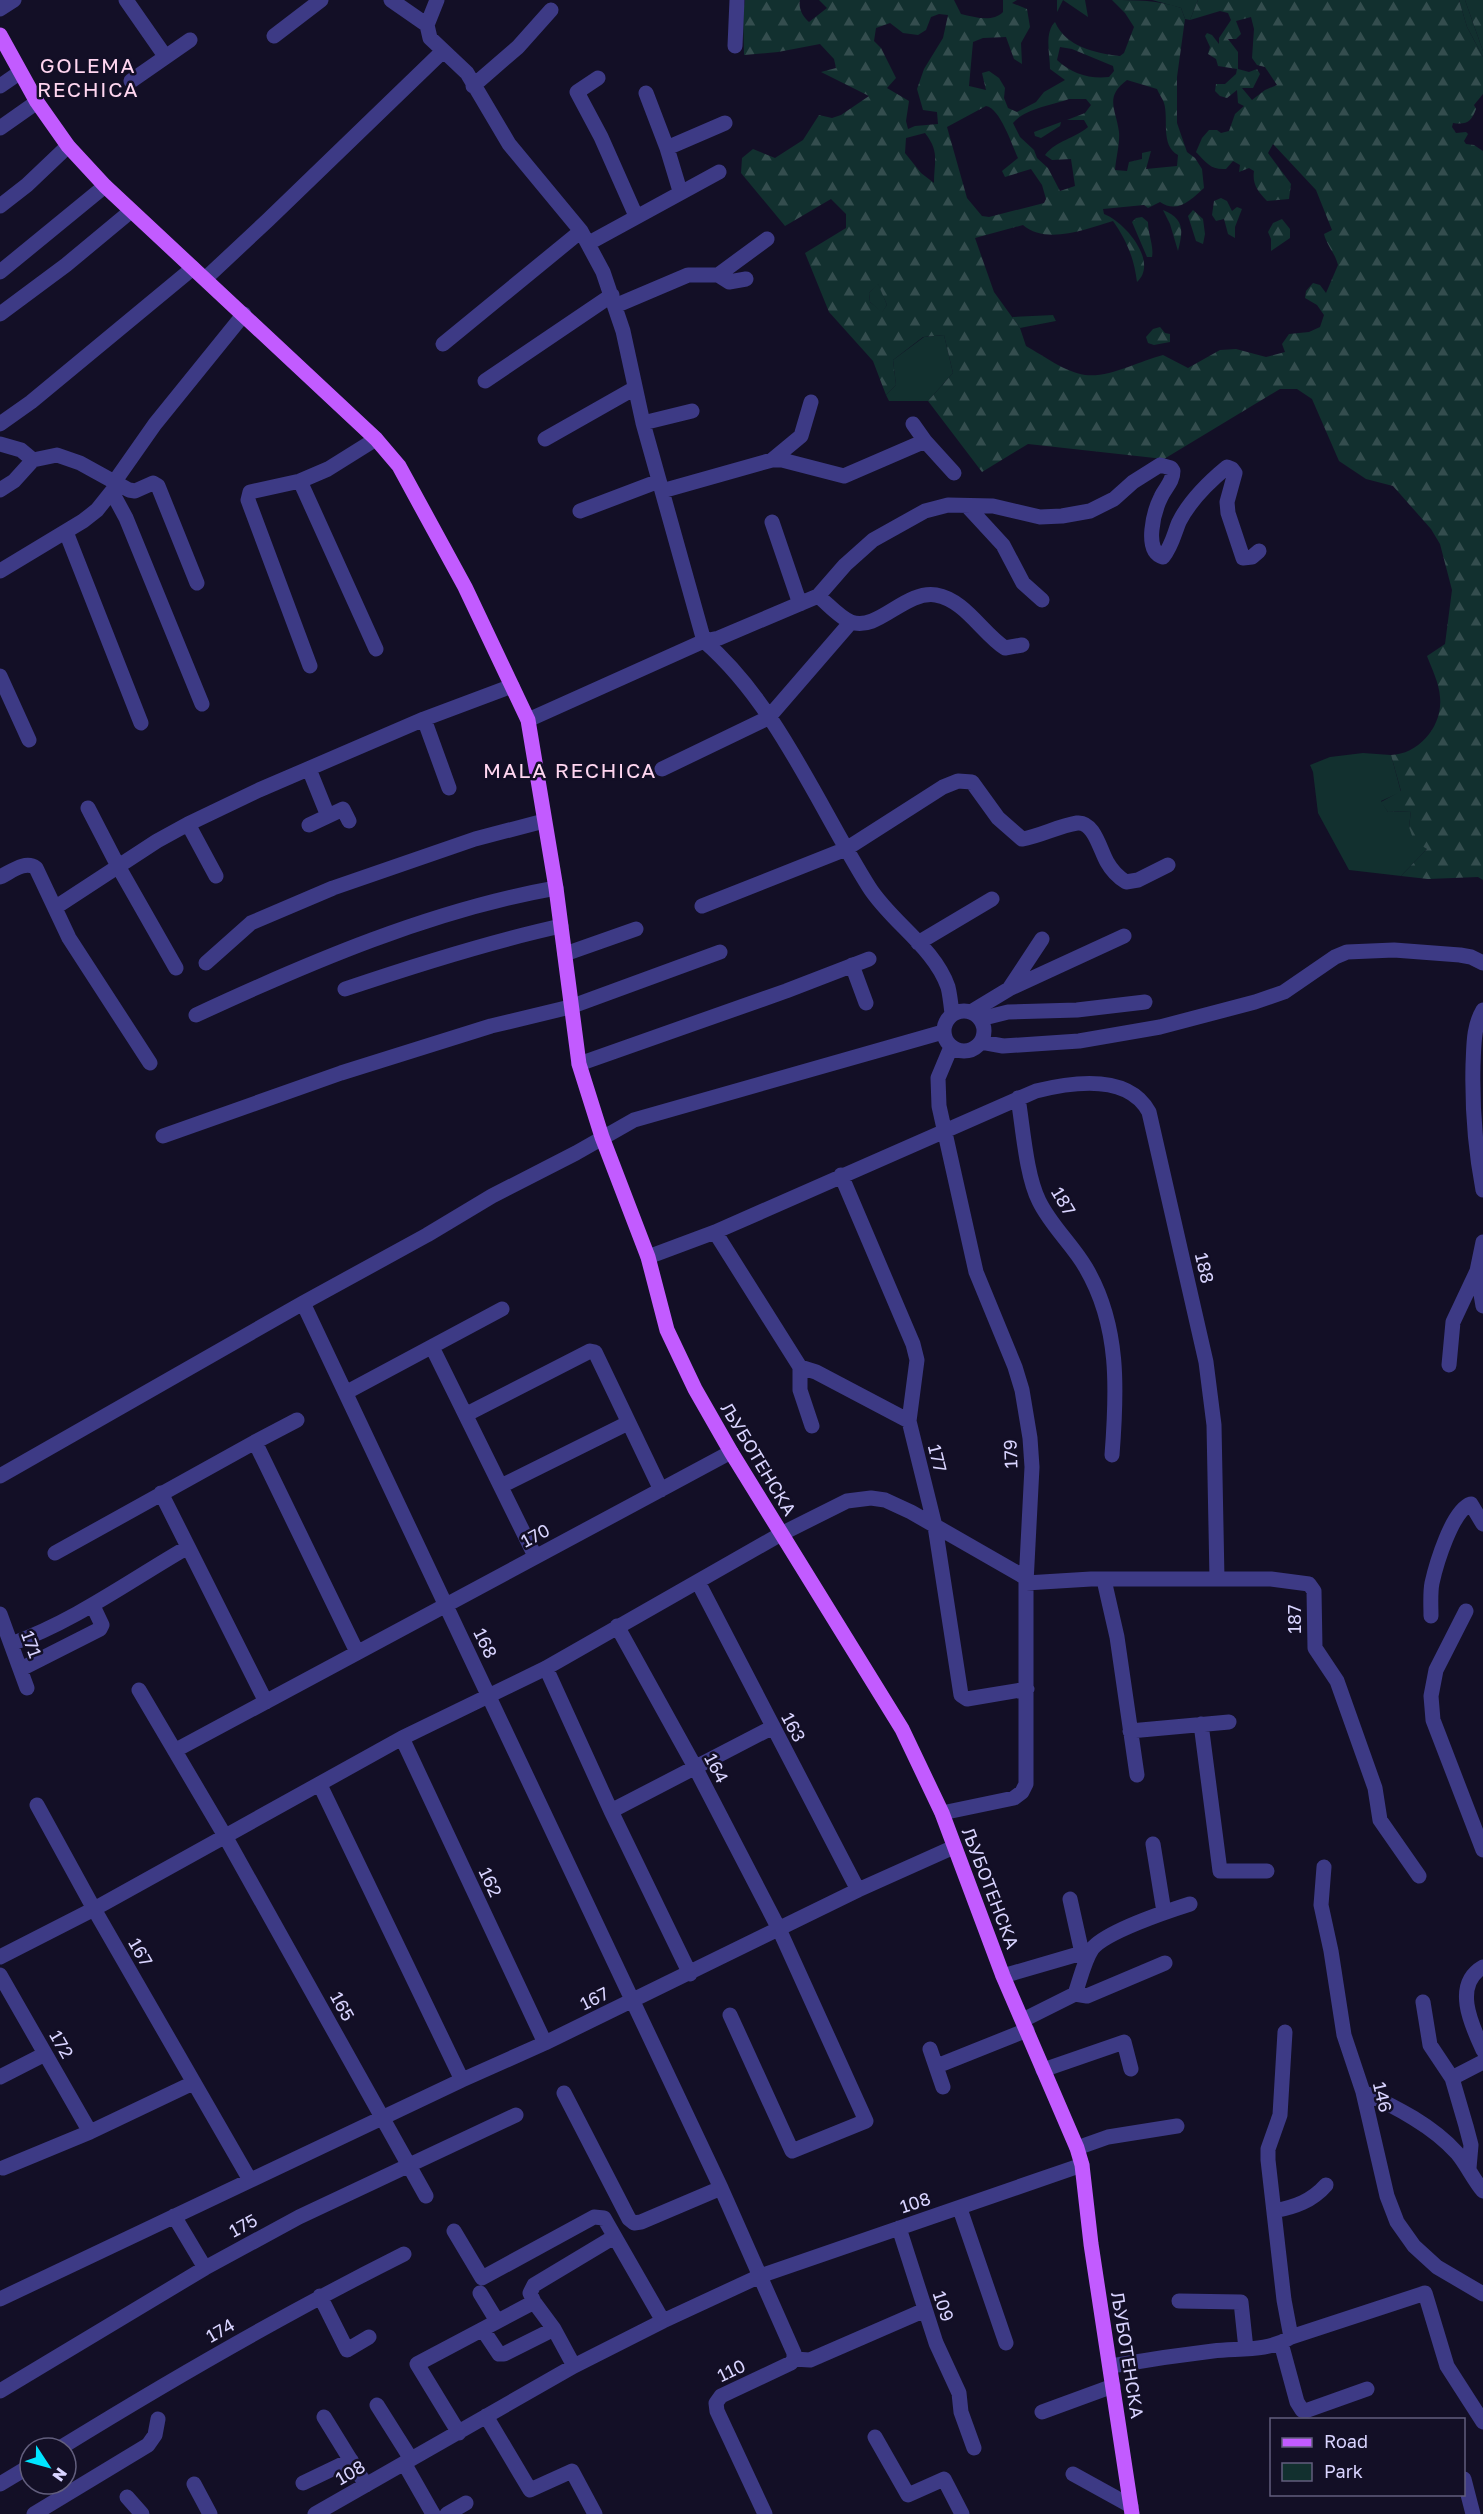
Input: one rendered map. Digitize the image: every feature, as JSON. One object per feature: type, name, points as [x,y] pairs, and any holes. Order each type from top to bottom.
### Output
[{"type":"main road","name":"ЉУБОТЕНСКА","points":[[0,35],[37,102],[68,146],[105,186],[244,314],[376,440],[399,466],[465,587],[528,720],[556,888],[579,1064],[602,1137],[648,1257],[667,1330],[695,1389],[731,1452],[902,1729],[942,1813],[1003,1976],[1077,2148],[1082,2164],[1091,2244],[1131,2510]]},
{"type":"street","points":[[0,9],[14,0]]},
{"type":"street","points":[[126,0],[165,56]]},
{"type":"street","points":[[274,36],[321,0]]},
{"type":"street","points":[[391,0],[427,25]]},
{"type":"street","points":[[437,0],[427,25],[430,38],[468,73],[473,86],[509,144],[585,237],[614,300],[643,423],[704,641],[736,673],[768,718],[797,762],[870,890],[937,965],[948,987],[952,1014]]},
{"type":"street","points":[[735,46],[737,0]]},
{"type":"street","points":[[473,86],[518,47],[551,10]]},
{"type":"street","points":[[131,81],[190,40]]},
{"type":"street","points":[[206,278],[443,51]]},
{"type":"street","points":[[0,86],[19,73]]},
{"type":"street","points":[[598,78],[577,92],[606,147],[636,216]]},
{"type":"street","points":[[646,93],[668,148],[680,191]]},
{"type":"street","points":[[0,128],[37,102]]},
{"type":"street","points":[[668,148],[725,123]]},
{"type":"street","points":[[0,206],[27,185],[68,146]]},
{"type":"street","points":[[443,344],[585,237],[636,216],[719,172]]},
{"type":"street","points":[[0,272],[105,186]]},
{"type":"street","points":[[0,314],[66,265],[131,211]]},
{"type":"street","points":[[718,275],[767,239]]},
{"type":"street","points":[[0,424],[31,402],[193,268]]},
{"type":"street","points":[[485,381],[614,300],[688,275],[718,275],[729,282],[746,279]]},
{"type":"street","points":[[0,572],[66,532],[97,510],[155,424],[244,314]]},
{"type":"street","points":[[545,439],[635,387]]},
{"type":"street","points":[[772,460],[801,436],[811,402]]},
{"type":"street","points":[[643,423],[692,411]]},
{"type":"street","points":[[913,424],[954,473]]},
{"type":"street","points":[[310,666],[248,500],[250,492],[300,481],[328,469],[376,440]]},
{"type":"street","points":[[580,511],[660,486],[772,460],[782,460],[844,476],[925,441]]},
{"type":"street","points":[[0,444],[21,450],[33,460]]},
{"type":"street","points":[[0,490],[14,481],[33,460],[57,455],[68,457],[115,485],[129,490],[135,491],[153,483],[158,486],[197,583]]},
{"type":"street","points":[[528,720],[704,641],[719,638],[819,596],[845,565],[873,540],[926,511],[948,505],[993,506],[1040,517],[1081,513],[1114,499],[1160,465],[1166,466],[1173,471],[1173,477],[1161,497],[1152,531],[1152,548],[1163,557],[1172,544],[1180,521],[1215,476],[1227,467],[1235,473],[1227,502],[1239,549],[1243,558],[1252,558],[1259,550]]},
{"type":"street","points":[[300,481],[376,649]]},
{"type":"street","points":[[115,485],[126,518],[202,704]]},
{"type":"street","points":[[967,506],[1003,545],[1023,583],[1042,600]]},
{"type":"street","points":[[772,522],[800,604]]},
{"type":"street","points":[[66,532],[141,723]]},
{"type":"street","points":[[819,596],[851,622],[862,623],[880,617],[916,597],[936,595],[952,601],[1005,648],[1022,645]]},
{"type":"street","points":[[662,769],[768,718],[851,622]]},
{"type":"street","points":[[0,676],[29,740]]},
{"type":"street","points":[[56,908],[118,866],[188,824],[424,719],[512,686]]},
{"type":"street","points":[[424,719],[449,788]]},
{"type":"street","points":[[309,769],[328,816]]},
{"type":"street","points":[[702,906],[846,849],[943,788],[958,781],[972,782],[998,818],[1022,839],[1076,824],[1087,825],[1093,832],[1108,863],[1117,876],[1126,882],[1138,880],[1168,865]]},
{"type":"street","points":[[88,807],[118,866],[176,968]]},
{"type":"street","points":[[309,825],[343,809],[349,820]]},
{"type":"street","points":[[206,963],[251,923],[333,888],[475,839],[544,821]]},
{"type":"street","points":[[188,824],[216,876]]},
{"type":"street","points":[[0,877],[26,864],[32,865],[56,908],[69,938],[150,1063]]},
{"type":"street","points":[[196,1015],[340,952],[504,897],[556,888]]},
{"type":"street","points":[[918,943],[992,899]]},
{"type":"street","points":[[345,989],[432,960],[561,926]]},
{"type":"street","points":[[565,954],[636,929]]},
{"type":"street","points":[[976,1015],[1009,989],[1124,936]]},
{"type":"street","points":[[1009,989],[1042,939]]},
{"type":"street","points":[[1145,1002],[1077,1010],[976,1015],[965,1010],[952,1014],[945,1022],[943,1032],[951,1047],[959,1051],[967,1051],[981,1042],[1003,1046],[1079,1041],[1160,1027],[1284,992],[1335,957],[1347,952],[1394,950],[1460,955],[1483,963]]},
{"type":"street","points":[[163,1136],[341,1073],[491,1026],[570,1007],[720,952]]},
{"type":"street","points":[[579,1064],[786,992],[869,959]]},
{"type":"street","points":[[852,965],[866,1003]]},
{"type":"street","points":[[1483,1010],[1475,1028],[1472,1103],[1475,1145],[1483,1190]]},
{"type":"street","points":[[976,1015],[984,1030],[981,1042]]},
{"type":"street","points":[[0,1476],[303,1303],[396,1253],[492,1196],[634,1120],[943,1032]]},
{"type":"street","name":"179","points":[[942,1813],[1014,1798],[1022,1792],[1026,1784],[1026,1581],[1032,1467],[1027,1414],[1015,1367],[976,1272],[939,1106],[938,1078],[951,1047]]},
{"type":"street","name":"188","points":[[648,1257],[715,1232],[1036,1091],[1065,1084],[1097,1082],[1138,1096],[1149,1112],[1206,1362],[1214,1425],[1217,1579]]},
{"type":"street","name":"187","points":[[1018,1098],[1032,1179],[1039,1201],[1087,1269],[1107,1315],[1115,1365],[1112,1455]]},
{"type":"street","name":"177","points":[[841,1175],[913,1344],[917,1360],[909,1421],[935,1526],[962,1695],[967,1700],[1027,1689]]},
{"type":"street","points":[[715,1232],[800,1367],[800,1390],[812,1426]]},
{"type":"street","points":[[1449,1365],[1453,1322],[1477,1272],[1483,1242]]},
{"type":"street","points":[[1477,1272],[1483,1306]]},
{"type":"street","name":"168","points":[[303,1303],[347,1392],[632,2002]]},
{"type":"street","points":[[347,1392],[502,1309]]},
{"type":"street","points":[[432,1347],[536,1556]]},
{"type":"street","points":[[467,1414],[590,1351],[596,1352],[661,1490]]},
{"type":"street","points":[[800,1367],[816,1372],[909,1421]]},
{"type":"street","points":[[55,1553],[297,1420]]},
{"type":"street","points":[[501,1486],[628,1423]]},
{"type":"street","points":[[255,1442],[357,1652]]},
{"type":"street","name":"170","points":[[176,1750],[731,1452]]},
{"type":"street","points":[[161,1493],[266,1702]]},
{"type":"street","points":[[0,1957],[94,1910],[402,1738],[546,1668],[781,1534],[847,1501],[871,1498],[885,1500],[935,1526],[1026,1581]]},
{"type":"street","points":[[1431,1616],[1431,1586],[1443,1545],[1466,1505],[1471,1504],[1483,1524]]},
{"type":"street","points":[[11,1644],[44,1632],[93,1606],[188,1547]]},
{"type":"street","name":"187","points":[[1026,1581],[1271,1579],[1305,1583],[1311,1587],[1314,1591],[1315,1648],[1337,1681],[1372,1780],[1380,1820],[1419,1876]]},
{"type":"street","points":[[1104,1580],[1117,1637],[1137,1775]]},
{"type":"street","name":"163","points":[[698,1582],[858,1890]]},
{"type":"street","points":[[21,1670],[100,1629],[101,1621],[93,1606]]},
{"type":"street","points":[[1466,1611],[1436,1670],[1431,1696],[1433,1720],[1483,1850]]},
{"type":"street","name":"171","points":[[0,1614],[27,1688]]},
{"type":"street","name":"164","points":[[618,1626],[695,1767],[779,1929],[866,2121],[792,2151],[730,2015]]},
{"type":"street","points":[[546,1668],[611,1811],[690,1974]]},
{"type":"street","name":"165","points":[[139,1690],[225,1836],[384,2117],[426,2196]]},
{"type":"street","points":[[1130,1731],[1228,1722]]},
{"type":"street","points":[[1201,1724],[1220,1871],[1267,1871]]},
{"type":"street","points":[[611,1811],[772,1727]]},
{"type":"street","name":"162","points":[[402,1738],[545,2043]]},
{"type":"street","points":[[320,1785],[462,2080]]},
{"type":"street","name":"167","points":[[37,1805],[94,1910],[250,2180]]},
{"type":"street","points":[[1153,1844],[1164,1912]]},
{"type":"street","name":"167","points":[[0,2299],[632,2002],[858,1890],[954,1847]]},
{"type":"street","name":"146","points":[[1324,1867],[1321,1905],[1344,2035],[1363,2092],[1379,2167],[1397,2222],[1414,2246],[1437,2267],[1483,2294]]},
{"type":"street","points":[[1003,1976],[1082,1953],[1070,1899]]},
{"type":"street","points":[[937,2066],[1025,2025],[1075,1994],[1092,1950],[1116,1933],[1164,1912],[1190,1904]]},
{"type":"street","points":[[1075,1994],[1087,1996],[1166,1963]]},
{"type":"street","points":[[1483,1967],[1475,1972],[1468,1981],[1466,2000],[1472,2026],[1483,2050]]},
{"type":"street","name":"172","points":[[0,1975],[90,2132]]},
{"type":"street","points":[[632,2002],[721,2188],[794,2353],[794,2359],[810,2360],[925,2310]]},
{"type":"street","points":[[1423,2002],[1430,2045],[1452,2078],[1477,2143],[1469,2168]]},
{"type":"street","points":[[1285,2032],[1280,2115],[1268,2149],[1286,2340],[1297,2402],[1302,2410],[1308,2410],[1367,2389]]},
{"type":"street","points":[[1043,2070],[1124,2042],[1131,2069]]},
{"type":"street","points":[[930,2049],[943,2087]]},
{"type":"street","points":[[0,2077],[45,2054]]},
{"type":"street","points":[[1452,2078],[1483,2062]]},
{"type":"street","points":[[3,2168],[90,2132],[193,2083]]},
{"type":"street","points":[[1363,2092],[1420,2124],[1456,2152],[1469,2168],[1483,2192]]},
{"type":"street","points":[[564,2093],[629,2218],[634,2223],[721,2188]]},
{"type":"street","name":"175","points":[[0,2391],[205,2268],[299,2217],[516,2115]]},
{"type":"street","points":[[1077,2148],[1108,2137],[1176,2126]]},
{"type":"street","name":"108","points":[[315,2514],[574,2366],[760,2276],[1082,2164]]},
{"type":"street","points":[[1274,2211],[1305,2202],[1318,2194],[1326,2185]]},
{"type":"street","points":[[960,2208],[1006,2343]]},
{"type":"street","points":[[174,2216],[205,2268]]},
{"type":"street","points":[[454,2232],[482,2278],[594,2217],[604,2218],[663,2321]]},
{"type":"street","name":"109","points":[[899,2228],[936,2343],[959,2393],[961,2412],[974,2448]]},
{"type":"street","points":[[574,2366],[554,2329],[530,2293],[534,2284],[614,2237]]},
{"type":"street","name":"174","points":[[78,2437],[161,2386],[320,2296],[404,2254]]},
{"type":"street","points":[[480,2293],[497,2321]]},
{"type":"street","points":[[1111,2366],[1246,2349],[1286,2340],[1425,2293],[1447,2366],[1483,2422]]},
{"type":"street","points":[[320,2296],[347,2350],[369,2337]]},
{"type":"street","points":[[1179,2301],[1241,2302],[1246,2349]]},
{"type":"street","points":[[459,2433],[417,2364],[534,2302]]},
{"type":"street","points":[[487,2336],[499,2354],[504,2354],[554,2329]]},
{"type":"street","name":"110","points":[[765,2514],[717,2411],[716,2403],[721,2396],[791,2363],[794,2359]]},
{"type":"street","points":[[1042,2412],[1113,2386]]},
{"type":"street","points":[[377,2405],[408,2461],[432,2514]]},
{"type":"street","points":[[486,2416],[530,2490],[572,2471],[595,2514]]},
{"type":"street","points":[[324,2417],[366,2485]]},
{"type":"street","points":[[34,2514],[148,2445],[155,2435],[158,2418]]},
{"type":"street","points":[[875,2437],[908,2495],[944,2479],[962,2514]]},
{"type":"street","points":[[303,2483],[351,2460]]},
{"type":"street","points":[[0,2484],[18,2473]]},
{"type":"street","points":[[1073,2474],[1131,2510]]},
{"type":"street","points":[[1465,2483],[1473,2514]]},
{"type":"street","points":[[194,2484],[210,2514]]},
{"type":"street","points":[[127,2497],[142,2514]]},
{"type":"street","points":[[447,2514],[466,2503]]},
{"type":"street","points":[[1115,2514],[1131,2510]]},
{"type":"green space","points":[[745,0],[800,0],[802,12],[809,22],[827,8],[819,0],[954,0],[961,14],[989,18],[1003,12],[1003,0],[1017,0],[1012,3],[1027,9],[1030,27],[1021,43],[1022,64],[1014,59],[1006,37],[983,38],[973,42],[969,86],[986,90],[982,73],[989,71],[999,78],[1005,88],[1004,98],[1008,108],[1017,112],[1036,102],[1044,92],[1065,80],[1050,69],[1048,44],[1055,22],[1060,31],[1074,43],[1091,51],[1120,56],[1124,53],[1134,27],[1125,13],[1112,0],[1138,0],[1181,8],[1185,19],[1177,77],[1177,123],[1187,152],[1195,158],[1202,169],[1204,188],[1189,201],[1178,206],[1172,207],[1160,202],[1148,208],[1144,205],[1103,209],[1104,214],[1121,225],[1137,243],[1144,264],[1143,274],[1137,282],[1129,250],[1113,221],[1067,234],[1043,234],[1023,225],[975,238],[994,292],[1020,328],[1026,346],[1070,371],[1095,375],[1114,372],[1163,355],[1188,368],[1220,350],[1236,349],[1266,357],[1285,352],[1282,344],[1289,334],[1309,332],[1320,327],[1324,315],[1317,305],[1305,298],[1306,291],[1313,283],[1320,285],[1326,293],[1338,265],[1324,234],[1332,230],[1316,190],[1273,144],[1268,153],[1291,184],[1289,199],[1267,201],[1256,188],[1254,171],[1249,168],[1239,172],[1240,165],[1233,161],[1226,169],[1216,168],[1209,165],[1196,152],[1202,138],[1209,130],[1217,130],[1221,133],[1229,131],[1235,114],[1244,106],[1238,103],[1237,90],[1227,98],[1215,91],[1216,84],[1225,84],[1236,74],[1237,69],[1218,66],[1216,59],[1208,54],[1210,47],[1205,36],[1207,33],[1212,35],[1219,44],[1219,38],[1231,20],[1228,13],[1220,11],[1190,20],[1198,0],[1459,0],[1467,27],[1483,57],[1483,94],[1474,105],[1476,109],[1470,120],[1465,123],[1453,123],[1452,127],[1456,133],[1466,132],[1468,134],[1464,141],[1466,144],[1474,145],[1483,151],[1483,880],[1478,877],[1428,879],[1401,876],[1427,849],[1414,841],[1409,827],[1411,811],[1388,812],[1381,802],[1401,791],[1391,755],[1411,750],[1420,744],[1433,728],[1440,708],[1438,687],[1427,656],[1445,644],[1452,590],[1440,544],[1431,529],[1393,486],[1366,479],[1339,461],[1312,399],[1297,389],[1280,389],[1164,459],[1028,444],[982,472],[928,401],[953,373],[944,335],[923,337],[893,360],[896,385],[886,395],[873,361],[829,312],[805,253],[846,228],[846,214],[831,199],[785,226],[741,173],[742,158],[753,149],[775,158],[803,140],[819,115],[832,118],[841,115],[869,96],[821,72],[836,68],[834,59],[820,44],[778,52],[744,55]],"holes":[[[939,14],[948,15],[943,38],[924,69],[917,89],[923,110],[937,112],[938,124],[915,126],[908,129],[906,121],[909,101],[887,88],[896,78],[881,48],[874,41],[876,28],[890,23],[903,33],[918,35],[926,30],[931,17]],[[1251,17],[1254,29],[1252,58],[1257,65],[1265,67],[1277,85],[1265,90],[1252,100],[1242,88],[1253,88],[1260,74],[1257,69],[1249,72],[1238,69],[1238,52],[1228,39],[1236,39],[1241,34],[1236,21]],[[1060,47],[1072,49],[1113,66],[1114,71],[1109,77],[1095,77],[1075,72],[1057,60]],[[1127,80],[1157,89],[1164,103],[1169,145],[1178,155],[1177,166],[1146,169],[1151,151],[1142,153],[1142,159],[1129,162],[1127,171],[1115,170],[1119,136],[1113,104],[1116,92]],[[1069,99],[1086,99],[1091,105],[1085,113],[1067,120],[1084,120],[1088,127],[1055,146],[1045,155],[1052,160],[1071,159],[1075,186],[1060,191],[1048,168],[1020,137],[1013,123],[1031,111]],[[986,106],[991,108],[1001,120],[1018,158],[1002,171],[1005,177],[1031,169],[1042,185],[1046,199],[1044,203],[989,217],[982,216],[967,198],[947,127]],[[925,133],[934,151],[934,183],[921,173],[905,153],[906,138]],[[878,284],[887,305],[882,312],[870,302],[869,293]]]},
{"type":"green space","points":[[1057,0],[1063,0],[1057,12]]},
{"type":"green space","points":[[1063,0],[1085,0],[1088,17]]},
{"type":"green space","points":[[1152,0],[1198,0],[1190,20],[1185,19],[1181,8]]},
{"type":"green space","points":[[1459,0],[1465,0],[1483,51],[1483,57],[1467,27]]},
{"type":"green space","points":[[1465,0],[1483,0],[1483,51]]},
{"type":"green space","points":[[1061,122],[1060,126],[1041,138],[1035,136],[1034,132]]},
{"type":"green space","points":[[1221,198],[1227,201],[1232,211],[1237,207],[1242,209],[1235,227],[1235,238],[1228,234],[1224,219],[1216,221],[1212,215],[1214,201]]},
{"type":"green space","points":[[1163,210],[1175,217],[1181,226],[1178,251],[1170,224]]},
{"type":"green space","points":[[1193,210],[1203,219],[1205,234],[1203,244],[1196,241],[1188,216]]},
{"type":"green space","points":[[1142,217],[1148,222],[1152,257],[1147,257],[1132,222]]},
{"type":"green space","points":[[1282,219],[1290,229],[1290,238],[1271,251],[1271,239],[1268,232],[1273,223]]},
{"type":"green space","points":[[878,283],[887,305],[882,313],[870,302],[869,293]]},
{"type":"green space","points":[[1053,315],[1056,321],[1020,328],[1012,317]]},
{"type":"green space","points":[[1160,327],[1165,333],[1170,334],[1170,342],[1154,345],[1148,343],[1146,337],[1153,329]]},
{"type":"green space","points":[[944,335],[953,373],[928,401],[889,401],[886,395],[896,385],[893,360],[924,337]]},
{"type":"green space","points":[[1363,753],[1391,755],[1401,792],[1381,801],[1388,812],[1411,811],[1409,827],[1427,849],[1401,876],[1349,870],[1318,813],[1313,772],[1310,765],[1330,757]]},
{"type":"district","name":"GOLEMA RECHICA","points":[[88,77]]},
{"type":"district","name":"MALA RECHICA","points":[[570,770]]}]
